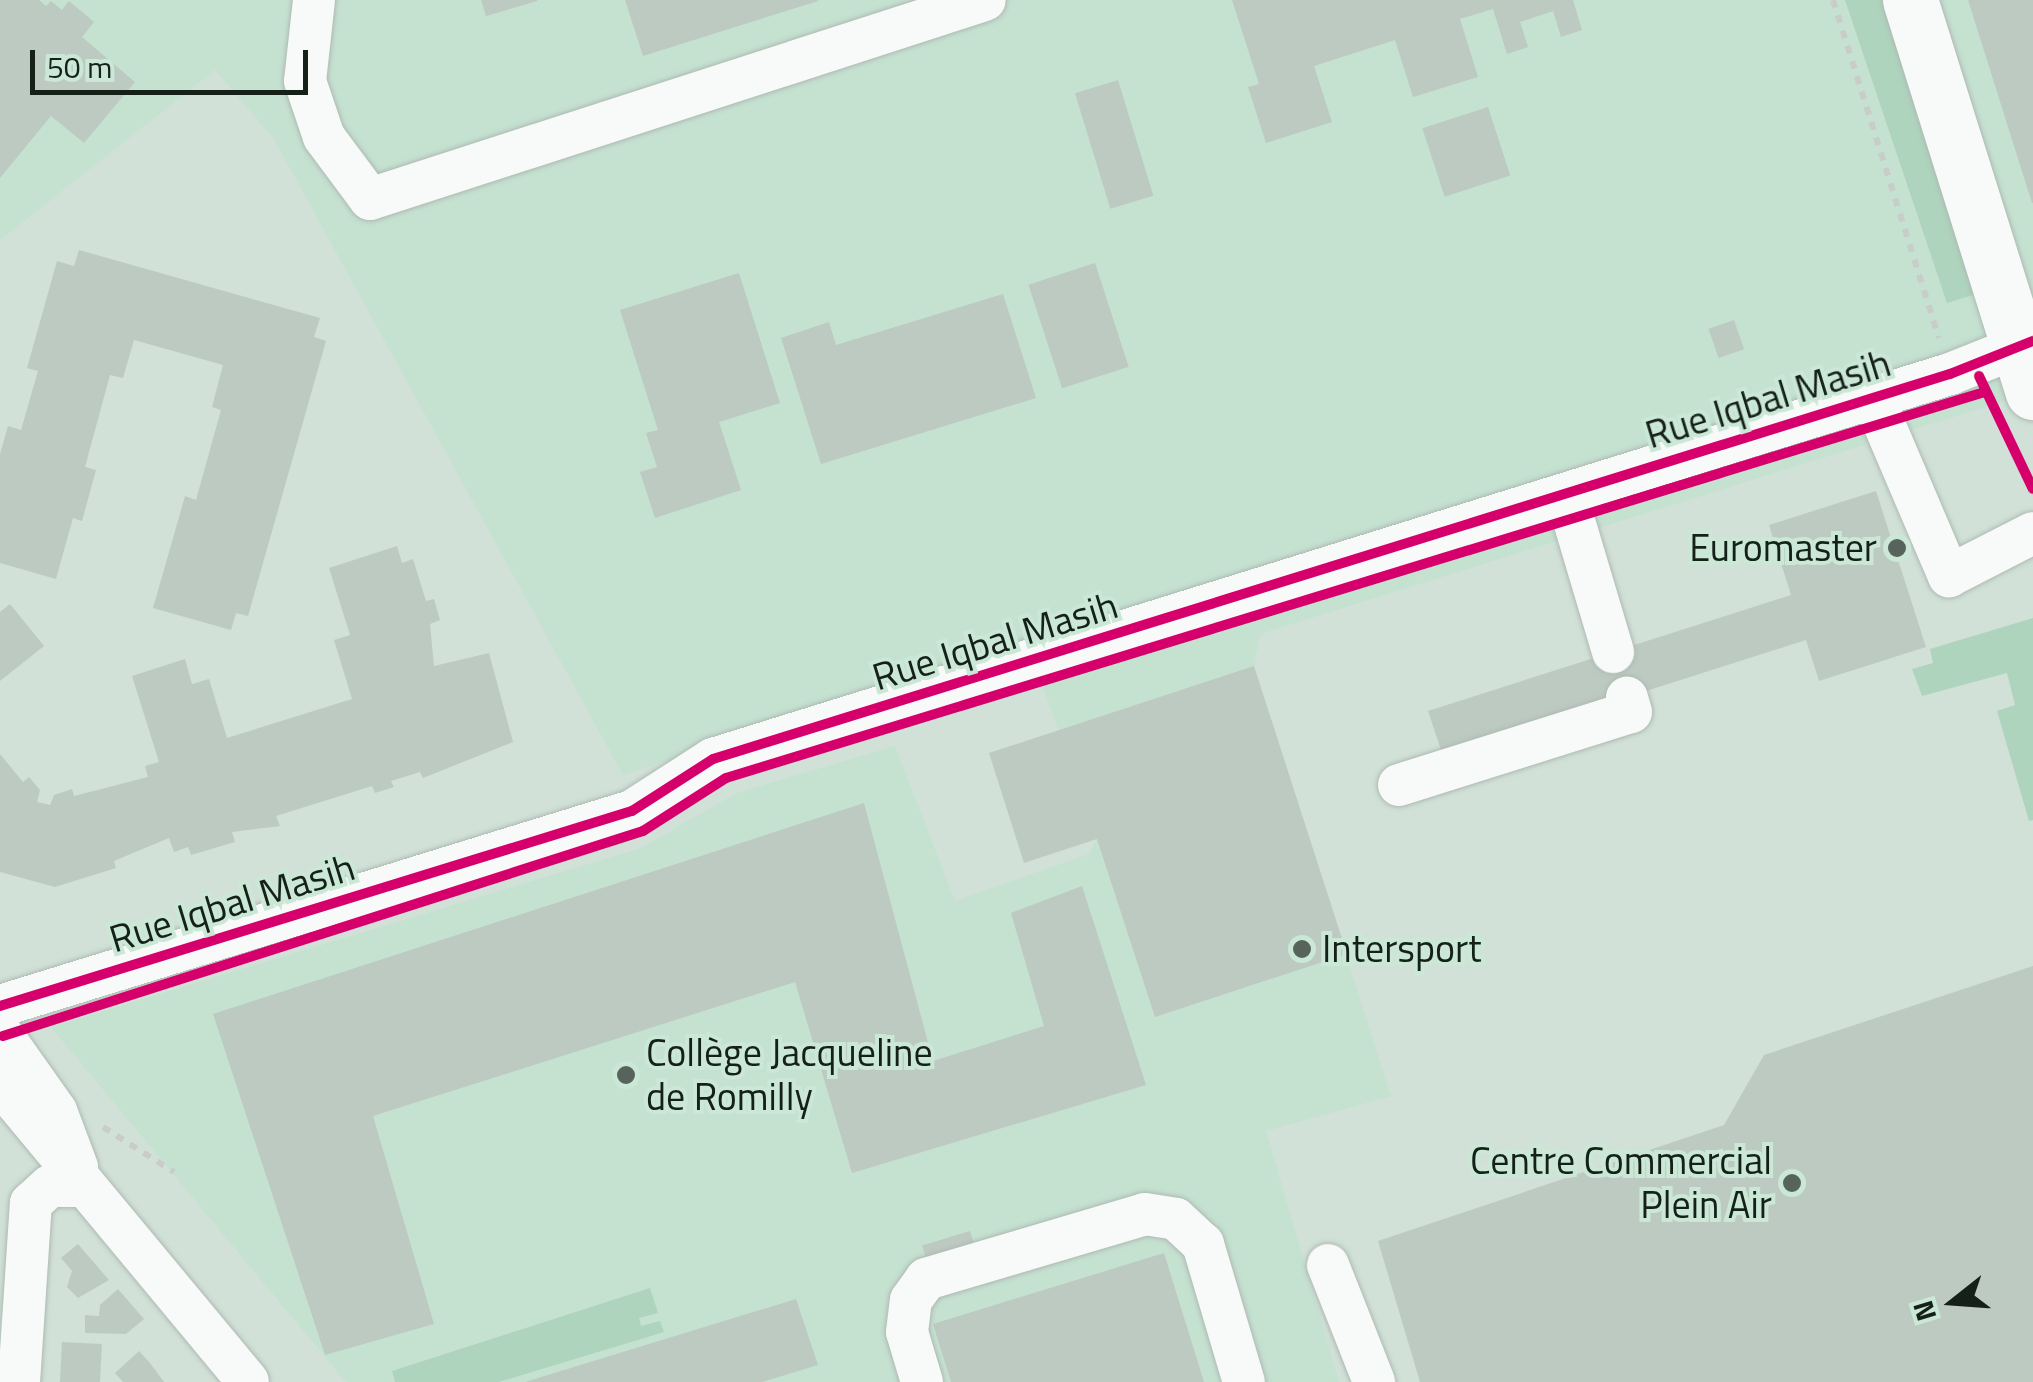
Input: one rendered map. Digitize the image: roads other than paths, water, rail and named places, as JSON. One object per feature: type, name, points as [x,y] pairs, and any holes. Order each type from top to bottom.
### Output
[{"type":"main road","points":[[1910,0],[2027,361]]},
{"type":"street","points":[[314,0],[305,81],[324,137],[370,199],[985,0]]},
{"type":"street","name":"Rue Iqbal Masih","points":[[0,1006],[632,811],[714,758],[1950,374],[2027,361]]},
{"type":"street","points":[[1872,398],[1949,576],[2033,534]]},
{"type":"street","points":[[1566,494],[1613,652]]},
{"type":"street","points":[[1399,785],[1631,712],[1626,698]]},
{"type":"street","points":[[0,1032],[56,1112],[84,1186]]},
{"type":"street","points":[[0,1083],[248,1382]]},
{"type":"street","points":[[19,1382],[32,1203],[50,1186],[84,1186]]},
{"type":"street","points":[[922,1382],[907,1332],[910,1300],[926,1279],[1145,1214],[1176,1218],[1203,1244],[1244,1382]]},
{"type":"street","points":[[1328,1265],[1374,1382]]},
{"type":"place","name":"Euromaster","points":[[1897,548]]},
{"type":"place","name":"Intersport","points":[[1302,949]]},
{"type":"place","name":"Collège Jacqueline de Romilly","points":[[626,1075]]},
{"type":"place","name":"Centre Commercial Plein Air","points":[[1792,1183]]}]
